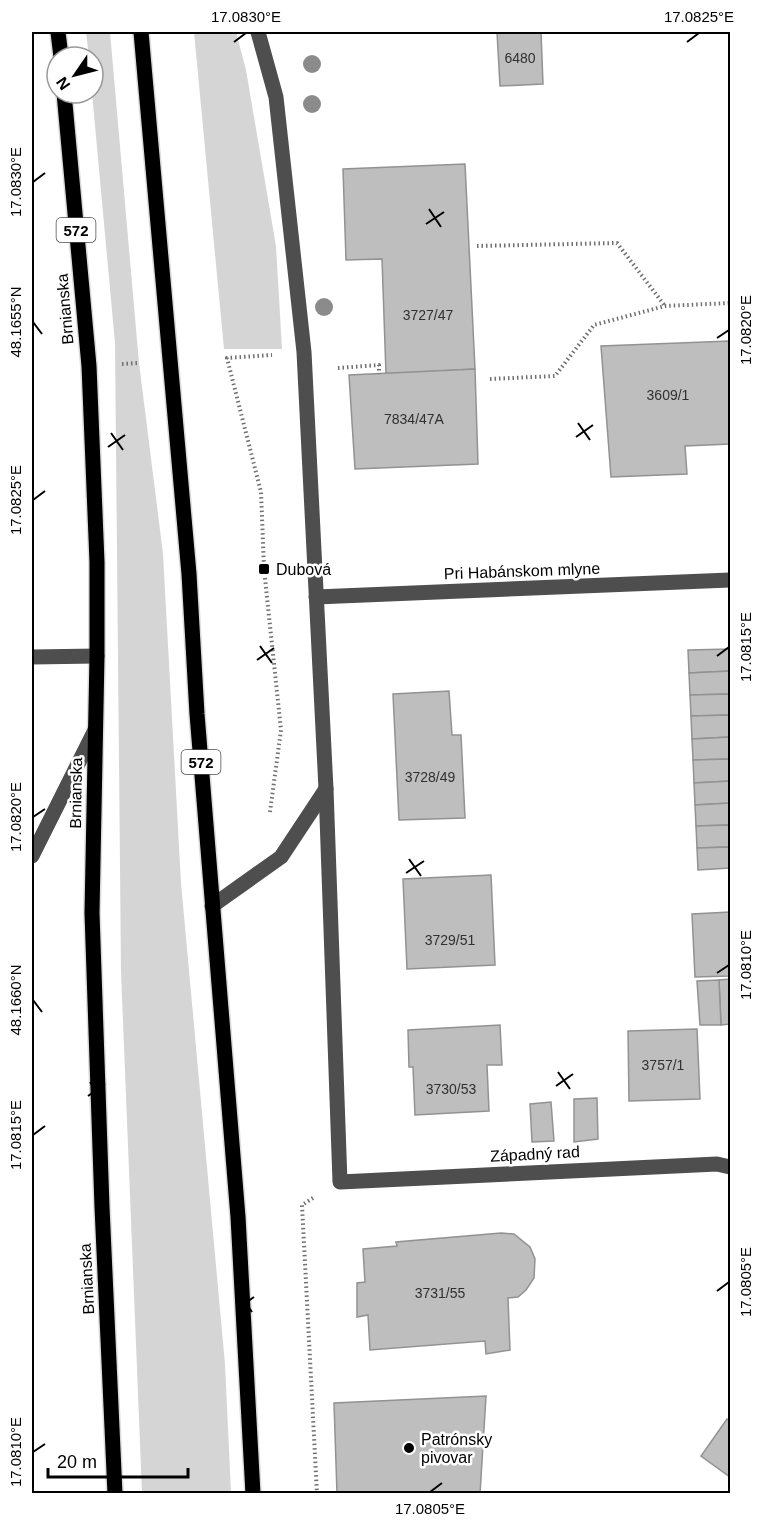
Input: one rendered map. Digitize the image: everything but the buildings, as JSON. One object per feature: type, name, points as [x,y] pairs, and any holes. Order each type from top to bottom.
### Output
[{"type":"main road","name":"572","points":[[141,32],[188,562],[212,906],[238,1216],[252,1494]]},
{"type":"main road","name":"Brnianska","points":[[65,105],[89,366],[97,562],[92,913],[115,1494]]},
{"type":"street","points":[[258,32],[276,97],[304,352],[326,789],[340,1182]]},
{"type":"street","name":"Pri Habánskom mlyne","points":[[316,597],[730,580]]},
{"type":"street","points":[[32,657],[97,656]]},
{"type":"street","points":[[32,856],[95,730]]},
{"type":"street","points":[[212,906],[281,857],[326,789]]},
{"type":"street","name":"Západný rad","points":[[340,1182],[717,1164],[730,1167]]},
{"type":"path","points":[[477,246],[618,243],[665,306]]},
{"type":"path","points":[[490,379],[555,376],[594,326],[665,306],[730,303]]},
{"type":"path","points":[[270,814],[280,730],[264,569],[261,492],[227,358],[283,355]]},
{"type":"path","points":[[115,365],[139,363]]},
{"type":"path","points":[[338,368],[379,365],[379,374]]},
{"type":"path","points":[[317,1494],[302,1205],[340,1182]]},
{"type":"shaded area","points":[[86,32],[110,32],[139,363],[163,554],[181,883],[225,1364],[231,1493],[142,1493],[121,972],[115,343],[93,105],[105,105],[105,45],[88,45]]},
{"type":"shaded area","points":[[194,32],[236,32],[246,70],[276,246],[282,349],[224,349]]},
{"type":"place","name":"Dubová","points":[[264,569]]},
{"type":"place","name":"Patrónsky pivovar","points":[[409,1448]]}]
